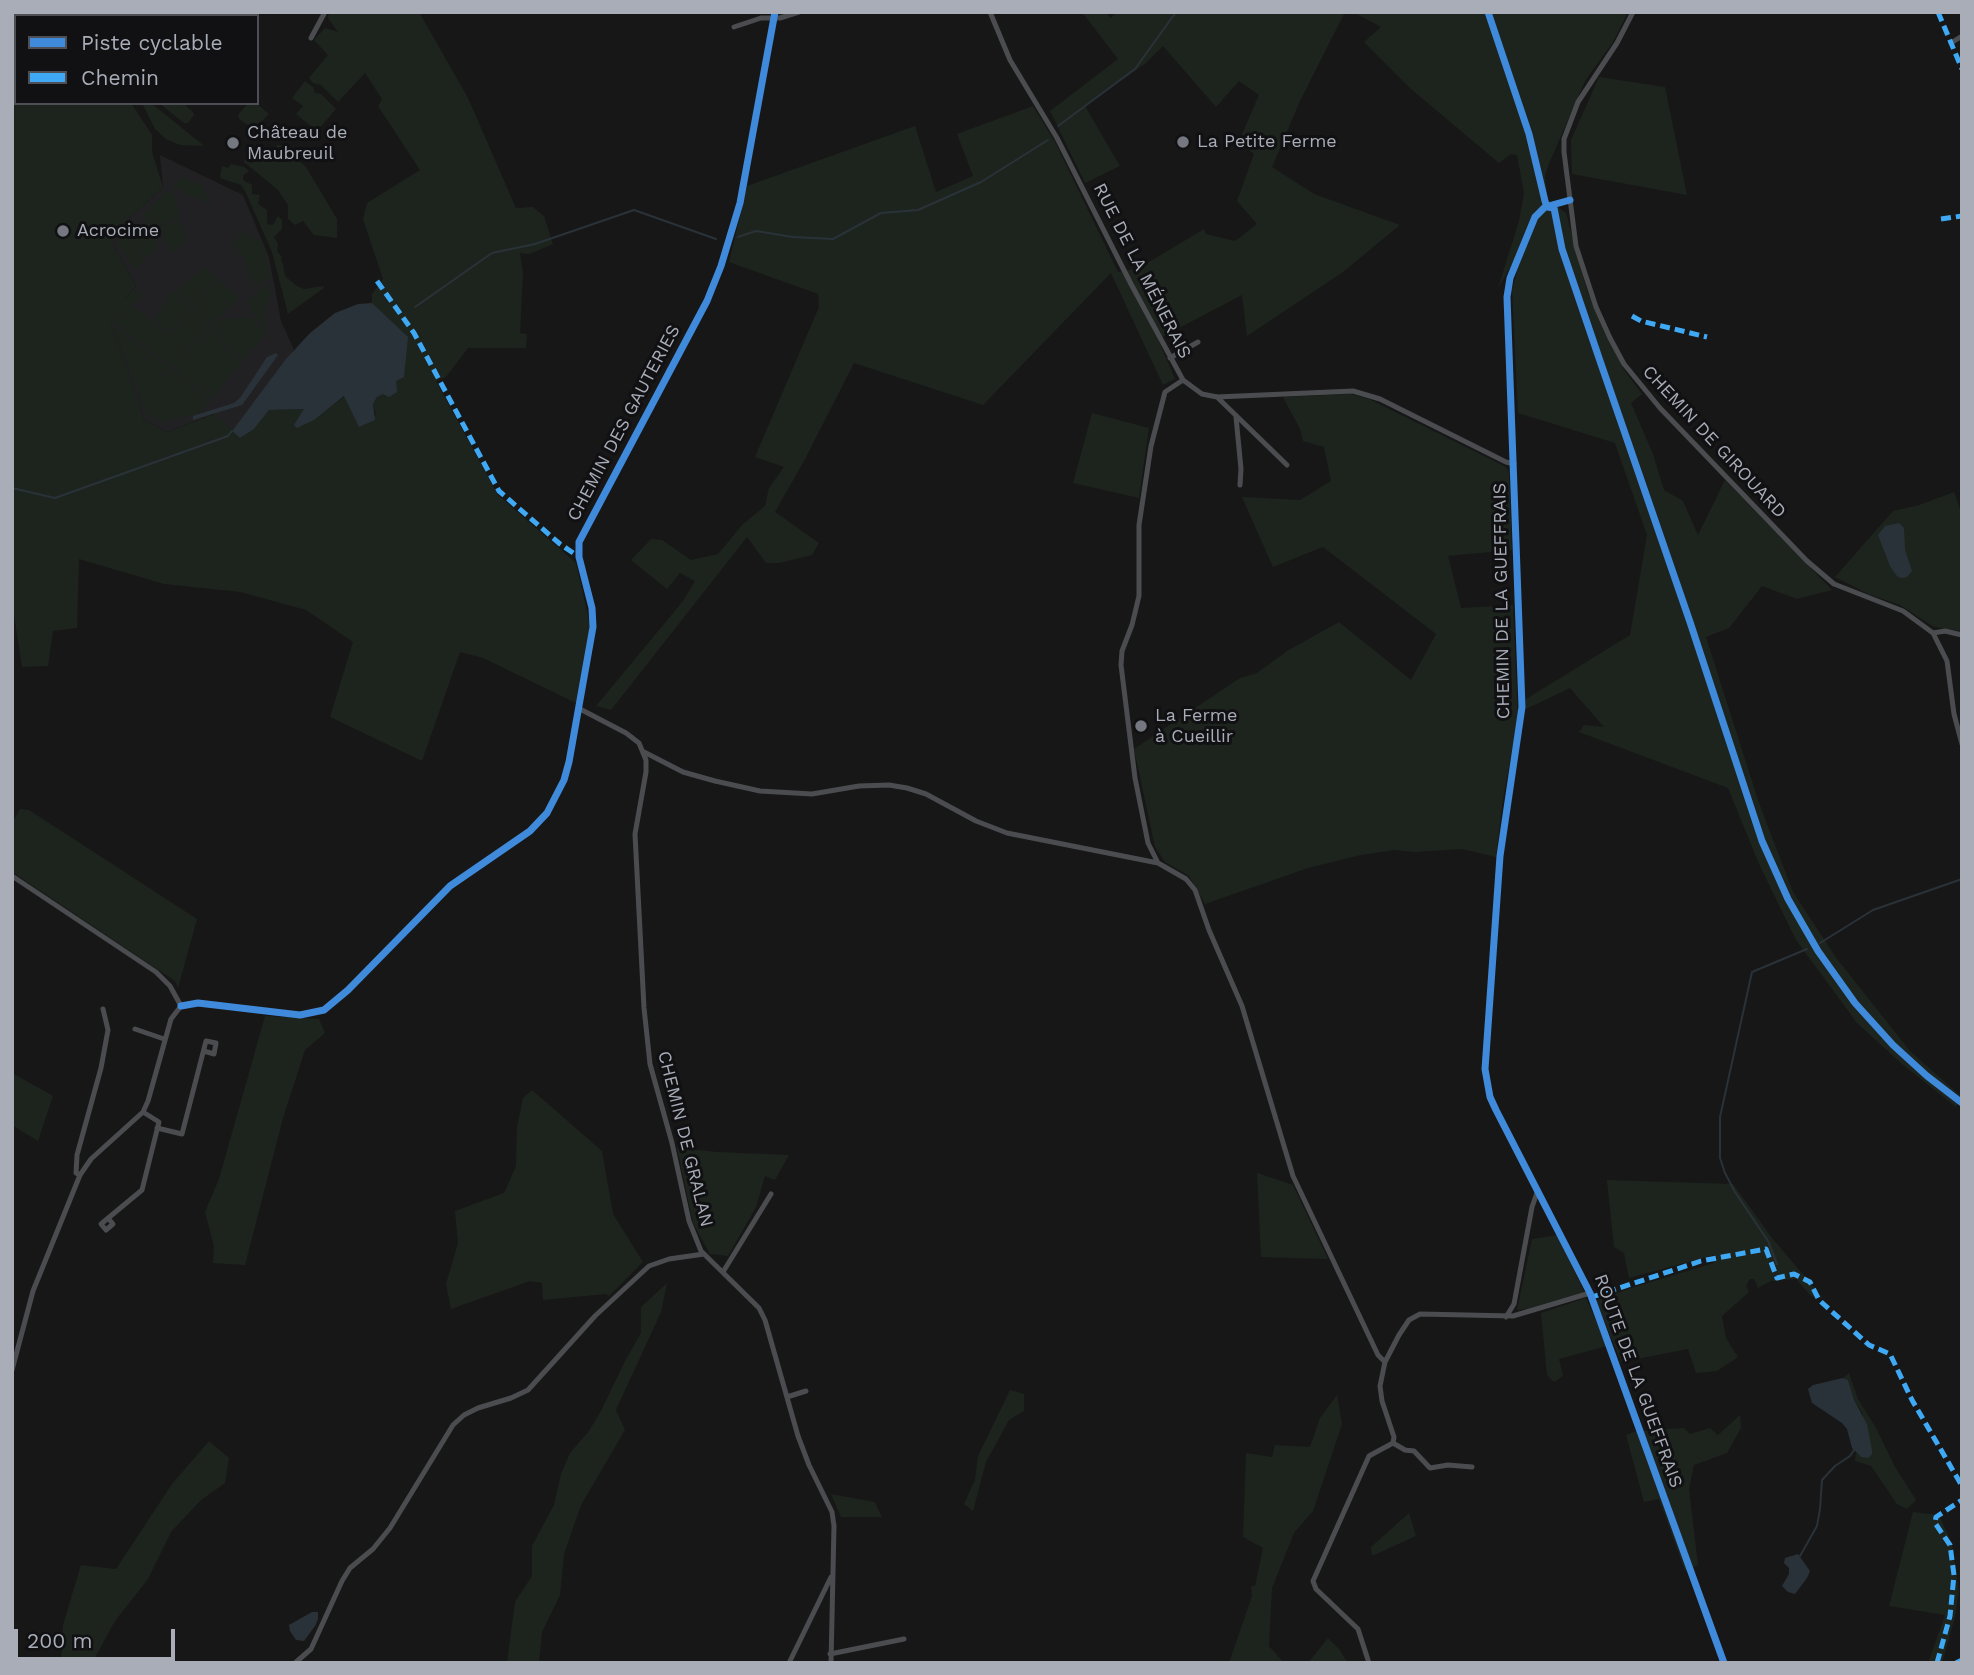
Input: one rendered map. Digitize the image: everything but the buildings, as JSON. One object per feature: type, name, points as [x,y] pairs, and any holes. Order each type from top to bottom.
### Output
[{"type":"street","points":[[310,38],[325,12]]},
{"type":"street","points":[[734,27],[774,15],[799,12]]},
{"type":"street","name":"RUE DE LA MÉNERAIS","points":[[990,12],[1010,61],[1058,138],[1183,380],[1202,394],[1217,397],[1353,391],[1380,399],[1506,463],[1514,464]]},
{"type":"street","name":"CHEMIN DE GIROUARD","points":[[1633,12],[1617,43],[1588,83],[1569,127],[1563,152],[1576,246],[1596,307],[1624,364],[1643,389],[1807,561],[1826,578],[1849,591],[1903,611],[1933,633],[1947,661],[1955,721],[1962,744]]},
{"type":"street","name":"CHEMIN DES GAUTERIES","points":[[181,1006],[198,1003],[300,1015],[313,1014],[333,1004],[450,886],[539,823],[547,813],[564,780],[580,709],[593,627],[592,608],[579,557],[579,542],[707,301],[721,266],[740,203],[774,15]]},
{"type":"street","points":[[1951,43],[1962,36]]},
{"type":"street","name":"CHEMIN DE LA GUEFFRAIS","points":[[1496,1110],[1486,1079],[1485,1047],[1500,856],[1522,707],[1508,287],[1535,217],[1545,207],[1570,200]]},
{"type":"street","points":[[1170,358],[1198,342]]},
{"type":"street","points":[[1158,863],[1148,843],[1135,778],[1122,651],[1139,596],[1139,525],[1154,433],[1166,392],[1183,380]]},
{"type":"street","points":[[1229,408],[1236,396]]},
{"type":"street","points":[[1217,397],[1287,465]]},
{"type":"street","points":[[1236,417],[1240,485]]},
{"type":"street","points":[[1933,633],[1945,631],[1962,635]]},
{"type":"street","points":[[580,709],[626,733],[639,743],[644,752],[683,772],[715,782],[794,794],[812,794],[859,786],[889,785],[906,788],[926,794],[976,821],[1007,833],[1158,863],[1179,873],[1195,890],[1242,1006],[1293,1176],[1378,1355],[1385,1362]]},
{"type":"street","name":"CHEMIN DE GRALAN","points":[[644,752],[646,772],[635,834],[643,1007],[650,1064],[672,1143],[689,1221],[704,1254],[759,1308],[765,1320],[809,1465],[832,1512],[831,1663]]},
{"type":"street","points":[[12,876],[156,972],[170,986],[181,1006],[171,1019],[143,1112],[91,1159],[80,1175],[33,1291],[12,1370]]},
{"type":"street","points":[[80,1175],[76,1173],[78,1155],[108,1030],[103,1009]]},
{"type":"street","points":[[135,1029],[164,1039]]},
{"type":"street","points":[[157,1128],[182,1134],[204,1051]]},
{"type":"street","name":"ROUTE DE LA GUEFFRAIS","points":[[1496,1110],[1590,1293],[1724,1663]]},
{"type":"street","points":[[108,1218],[142,1190],[159,1122],[143,1112]]},
{"type":"street","points":[[1506,1317],[1514,1304],[1532,1207],[1538,1190]]},
{"type":"street","points":[[723,1272],[771,1194]]},
{"type":"street","points":[[295,1663],[311,1649],[342,1581],[390,1528],[453,1425],[478,1408],[528,1390],[595,1316],[649,1266],[669,1259],[704,1254]]},
{"type":"street","points":[[1393,1443],[1394,1437],[1380,1386],[1385,1362],[1409,1320],[1420,1314],[1506,1317],[1590,1293]]},
{"type":"street","points":[[787,1397],[806,1391]]},
{"type":"street","points":[[1393,1443],[1405,1450],[1414,1451],[1430,1468],[1448,1465],[1472,1467]]},
{"type":"street","points":[[1369,1663],[1358,1629],[1317,1589],[1313,1581],[1369,1456],[1393,1443]]},
{"type":"street","points":[[789,1663],[833,1574]]},
{"type":"street","points":[[830,1654],[905,1639]]},
{"type":"shaded area","points":[[12,12],[61,14],[14,14],[14,105],[132,105],[152,135],[152,152],[163,187],[111,235],[112,243],[136,286],[125,299],[139,288],[143,296],[113,324],[109,316],[144,419],[167,432],[215,414],[240,438],[254,429],[269,410],[305,409],[313,420],[345,396],[359,426],[376,415],[373,404],[377,397],[383,394],[383,315],[372,303],[372,294],[383,279],[363,219],[367,203],[420,170],[378,106],[382,99],[365,73],[338,102],[321,85],[313,83],[309,78],[328,55],[314,40],[325,28],[338,32],[328,18],[329,12],[419,12],[468,98],[516,208],[533,207],[544,216],[553,244],[529,254],[520,253],[523,273],[520,333],[527,334],[526,348],[468,348],[446,377],[436,381],[498,495],[576,563],[590,625],[578,704],[483,658],[460,652],[422,761],[330,717],[353,642],[306,610],[240,592],[164,584],[79,559],[77,628],[53,631],[48,666],[22,667],[12,602]]},
{"type":"shaded area","points":[[1082,12],[1106,12],[1111,18],[1117,12],[1345,12],[1300,101],[1272,167],[1314,194],[1400,225],[1343,272],[1247,336],[1242,295],[1158,339],[1175,379],[1163,385],[1111,273],[983,405],[854,363],[775,512],[819,543],[812,555],[779,563],[766,563],[747,537],[611,710],[596,706],[683,601],[695,581],[680,573],[667,589],[631,560],[651,539],[662,540],[691,560],[718,554],[743,524],[765,506],[769,488],[784,467],[755,457],[819,307],[818,294],[729,262],[747,186],[915,126],[936,192],[973,176],[957,134],[1033,106],[1055,142],[1118,272],[1139,268],[1204,229],[1206,234],[1235,241],[1257,224],[1237,201],[1254,154],[1239,141],[1259,95],[1239,81],[1216,107],[1163,46],[1146,63],[1085,106],[1120,166],[1085,183],[1050,111],[1118,59]]},
{"type":"shaded area","points":[[1353,12],[1628,12],[1613,42],[1585,81],[1548,166],[1545,176],[1548,200],[1566,213],[1587,291],[1624,370],[1642,394],[1631,403],[1653,454],[1664,490],[1683,501],[1698,535],[1725,480],[1832,590],[1797,599],[1762,586],[1729,628],[1706,637],[1759,803],[1793,892],[1837,959],[1910,1051],[1962,1097],[1956,1107],[1902,1064],[1857,1023],[1796,940],[1759,864],[1728,788],[1579,732],[1584,725],[1604,727],[1570,688],[1526,709],[1526,699],[1630,635],[1647,535],[1615,443],[1518,413],[1512,290],[1517,272],[1510,268],[1498,288],[1519,221],[1524,193],[1517,155],[1511,154],[1499,163],[1411,89],[1364,42],[1381,27]]},
{"type":"shaded area","points":[[1599,77],[1665,87],[1687,195],[1572,174],[1571,140]]},
{"type":"shaded area","points":[[305,81],[313,87],[315,93],[321,94],[336,109],[317,131],[296,114],[303,106],[292,98]]},
{"type":"shaded area","points":[[143,105],[153,105],[202,146],[180,145],[166,139],[155,129]]},
{"type":"shaded area","points":[[162,105],[185,105],[194,115],[188,123],[184,123]]},
{"type":"shaded area","points":[[246,105],[258,105],[269,114],[257,126],[251,127],[239,119],[238,115]]},
{"type":"shaded area","points":[[257,145],[269,155],[280,145],[306,167],[337,219],[337,238],[314,235],[303,221],[295,225],[288,219],[288,205],[278,190],[244,162],[245,159],[251,163],[257,161],[257,156],[252,151]]},
{"type":"shaded area","points":[[160,155],[243,195],[269,257],[281,321],[294,350],[232,431],[214,414],[167,432],[144,419],[107,311],[118,308],[136,286],[112,243],[111,235],[163,187]]},
{"type":"shaded area","points":[[231,164],[249,171],[243,176],[243,180],[252,185],[252,194],[260,195],[258,204],[267,210],[267,224],[273,225],[278,216],[282,220],[282,229],[274,237],[278,244],[277,251],[282,257],[285,276],[304,289],[324,288],[288,314],[272,252],[245,191],[241,185],[220,178],[222,166],[228,168]]},
{"type":"shaded area","points":[[183,177],[203,186],[212,205],[173,187]]},
{"type":"shaded area","points":[[167,191],[173,192],[180,219],[152,228],[143,218],[143,214]]},
{"type":"shaded area","points":[[181,221],[186,240],[173,252],[162,239],[164,236],[161,232],[158,235],[153,229]]},
{"type":"shaded area","points":[[245,230],[252,238],[261,239],[272,277],[255,286],[246,262],[232,243]]},
{"type":"shaded area","points":[[146,231],[159,246],[147,258],[128,237]]},
{"type":"shaded area","points":[[126,237],[146,259],[135,269],[116,240]]},
{"type":"shaded area","points":[[205,269],[216,277],[192,307],[177,291]]},
{"type":"shaded area","points":[[217,278],[239,297],[210,327],[193,308]]},
{"type":"shaded area","points":[[268,281],[270,296],[263,317],[267,330],[265,335],[248,302]]},
{"type":"shaded area","points":[[172,292],[176,292],[191,308],[170,332],[154,320]]},
{"type":"shaded area","points":[[372,303],[408,337],[404,377],[396,381],[397,392],[389,397],[383,394],[377,397],[373,404],[375,420],[359,427],[344,396],[314,420],[297,428],[294,425],[304,409],[269,410],[254,429],[240,438],[232,431],[286,359],[310,333],[335,313],[358,304]]},
{"type":"shaded area","points":[[133,307],[170,334],[192,309],[209,328],[171,368],[115,323]]},
{"type":"shaded area","points":[[253,317],[264,336],[242,361],[211,328],[219,320]]},
{"type":"shaded area","points":[[113,325],[170,369],[141,400]]},
{"type":"shaded area","points":[[210,329],[241,363],[211,399],[173,368]]},
{"type":"shaded area","points":[[276,353],[278,355],[242,405],[193,420],[193,416],[234,403],[267,357]]},
{"type":"shaded area","points":[[172,369],[210,400],[201,412],[162,422],[146,414],[141,401]]},
{"type":"shaded area","points":[[1350,394],[1369,399],[1506,467],[1509,472],[1512,550],[1448,556],[1461,608],[1513,605],[1518,718],[1503,799],[1496,857],[1462,849],[1415,852],[1394,850],[1361,855],[1308,868],[1205,904],[1189,876],[1165,862],[1155,847],[1134,749],[1240,678],[1257,673],[1287,651],[1339,622],[1411,680],[1436,634],[1323,547],[1273,567],[1242,497],[1300,500],[1331,481],[1324,447],[1303,441],[1300,429],[1283,397]]},
{"type":"shaded area","points":[[1092,413],[1149,428],[1139,498],[1073,483]]},
{"type":"shaded area","points":[[1954,492],[1962,515],[1962,631],[1934,627],[1900,605],[1868,594],[1835,577],[1893,511]]},
{"type":"shaded area","points":[[1899,523],[1904,528],[1905,550],[1912,571],[1907,577],[1901,578],[1890,566],[1878,535],[1885,526]]},
{"type":"shaded area","points":[[20,809],[29,810],[197,919],[178,988],[175,981],[12,872],[12,823]]},
{"type":"shaded area","points":[[265,1016],[319,1019],[325,1033],[305,1050],[283,1118],[245,1265],[213,1263],[214,1246],[205,1212],[219,1179]]},
{"type":"shaded area","points":[[12,1073],[53,1096],[38,1141],[12,1125]]},
{"type":"shaded area","points":[[532,1090],[602,1151],[613,1214],[643,1262],[609,1296],[606,1294],[543,1300],[542,1283],[530,1281],[451,1309],[446,1284],[458,1243],[455,1211],[504,1193],[516,1166],[517,1127],[523,1098]]},
{"type":"shaded area","points":[[677,1148],[789,1155],[775,1180],[765,1176],[756,1207],[728,1256],[710,1254],[693,1223]]},
{"type":"shaded area","points":[[1257,1173],[1293,1185],[1328,1259],[1261,1257]]},
{"type":"shaded area","points":[[1607,1180],[1733,1184],[1772,1238],[1823,1298],[1811,1296],[1796,1279],[1771,1281],[1758,1288],[1754,1279],[1750,1279],[1746,1286],[1749,1292],[1722,1316],[1726,1338],[1738,1357],[1717,1371],[1696,1373],[1688,1349],[1621,1362],[1596,1301],[1714,1263],[1714,1255],[1629,1278],[1624,1253],[1614,1247]]},
{"type":"shaded area","points":[[1558,1235],[1584,1292],[1517,1310],[1532,1239]]},
{"type":"shaded area","points":[[667,1283],[661,1312],[616,1410],[625,1430],[581,1505],[564,1554],[560,1595],[542,1632],[539,1663],[507,1663],[515,1602],[532,1576],[532,1546],[554,1505],[561,1474],[570,1453],[589,1431],[601,1411],[641,1333],[641,1307]]},
{"type":"shaded area","points":[[1586,1298],[1607,1346],[1559,1359],[1563,1376],[1554,1382],[1547,1375],[1541,1313]]},
{"type":"shaded area","points":[[1849,1373],[1858,1399],[1916,1500],[1907,1509],[1897,1504],[1871,1466],[1855,1461],[1856,1453],[1861,1457],[1863,1414],[1854,1400],[1848,1380],[1843,1378]]},
{"type":"shaded area","points":[[1843,1378],[1848,1380],[1854,1400],[1867,1424],[1872,1450],[1868,1458],[1861,1457],[1852,1448],[1847,1429],[1842,1423],[1812,1403],[1808,1389],[1813,1385]]},
{"type":"shaded area","points":[[1010,1390],[1024,1394],[1024,1411],[1009,1420],[986,1462],[973,1511],[964,1504],[975,1480],[978,1456]]},
{"type":"shaded area","points":[[1337,1395],[1342,1424],[1313,1511],[1294,1533],[1272,1588],[1269,1646],[1284,1663],[1229,1663],[1252,1596],[1251,1586],[1255,1586],[1263,1548],[1243,1537],[1246,1453],[1272,1457],[1275,1445],[1310,1447],[1320,1418]]},
{"type":"shaded area","points":[[1740,1415],[1741,1428],[1727,1453],[1694,1465],[1689,1489],[1698,1565],[1685,1571],[1659,1499],[1644,1502],[1626,1435],[1636,1431],[1684,1428],[1690,1434],[1710,1428],[1718,1435]]},
{"type":"shaded area","points":[[209,1441],[229,1458],[225,1483],[201,1500],[171,1532],[148,1579],[115,1621],[92,1663],[61,1663],[63,1625],[81,1565],[116,1569],[172,1484]]},
{"type":"shaded area","points":[[831,1494],[875,1502],[882,1517],[841,1517]]},
{"type":"shaded area","points":[[1913,1512],[1939,1515],[1952,1544],[1959,1591],[1942,1663],[1928,1663],[1945,1615],[1889,1606]]},
{"type":"shaded area","points":[[1409,1513],[1416,1536],[1372,1556],[1371,1547]]},
{"type":"shaded area","points":[[1798,1554],[1810,1571],[1795,1594],[1782,1586],[1789,1574],[1789,1568],[1784,1563],[1785,1558]]},
{"type":"shaded area","points":[[312,1612],[318,1612],[315,1626],[304,1641],[296,1640],[289,1625]]},
{"type":"shaded area","points":[[1328,1638],[1348,1663],[1308,1663]]},
{"type":"waterway","points":[[1058,126],[1135,69],[1176,12]]},
{"type":"waterway","points":[[738,237],[756,231],[793,237],[833,239],[881,213],[918,210],[981,182],[1048,140]]},
{"type":"waterway","points":[[415,307],[492,253],[535,244],[634,210],[716,239]]},
{"type":"waterway","points":[[12,488],[55,498],[228,436],[232,431]]},
{"type":"waterway","points":[[1820,943],[1873,910],[1962,879]]},
{"type":"waterway","points":[[1777,1264],[1768,1241],[1725,1173],[1720,1158],[1720,1117],[1752,972],[1807,949]]},
{"type":"waterway","points":[[1800,1556],[1817,1526],[1822,1480],[1854,1450]]},
{"type":"marked path","points":[[1938,12],[1962,69]]},
{"type":"marked path","points":[[1941,219],[1962,216]]},
{"type":"marked path","points":[[377,281],[414,333],[499,491],[579,557]]},
{"type":"marked path","points":[[1632,316],[1641,321],[1707,337]]},
{"type":"marked path","points":[[1592,1297],[1701,1261],[1766,1249],[1777,1278],[1794,1274],[1810,1282],[1819,1300],[1869,1345],[1890,1354],[1912,1400],[1962,1486]]},
{"type":"marked path","points":[[1937,1663],[1950,1616],[1954,1575],[1950,1545],[1935,1523],[1936,1517],[1962,1500]]},
{"type":"marked path","points":[[1956,1663],[1962,1660]]},
{"type":"cycle path","points":[[181,1006],[198,1003],[300,1015],[324,1010],[348,990],[450,886],[530,831],[547,813],[564,780],[569,762],[593,627],[592,608],[579,557],[579,542],[707,301],[721,266],[740,203],[775,12]]},
{"type":"cycle path","points":[[1488,12],[1529,134],[1545,201],[1547,207],[1554,208],[1562,249],[1762,841],[1788,899],[1818,951],[1855,1003],[1893,1045],[1962,1103]]},
{"type":"cycle path","points":[[1570,200],[1545,207],[1535,217],[1510,278],[1507,297],[1522,707],[1500,856],[1485,1069],[1490,1097],[1496,1110],[1590,1293],[1724,1663]]},
{"type":"place","name":"La Petite Ferme","points":[[1183,142]]},
{"type":"place","name":"Château de Maubreuil","points":[[233,143]]},
{"type":"place","name":"Acrocime","points":[[63,231]]},
{"type":"place","name":"La Ferme à Cueillir","points":[[1141,726]]}]
